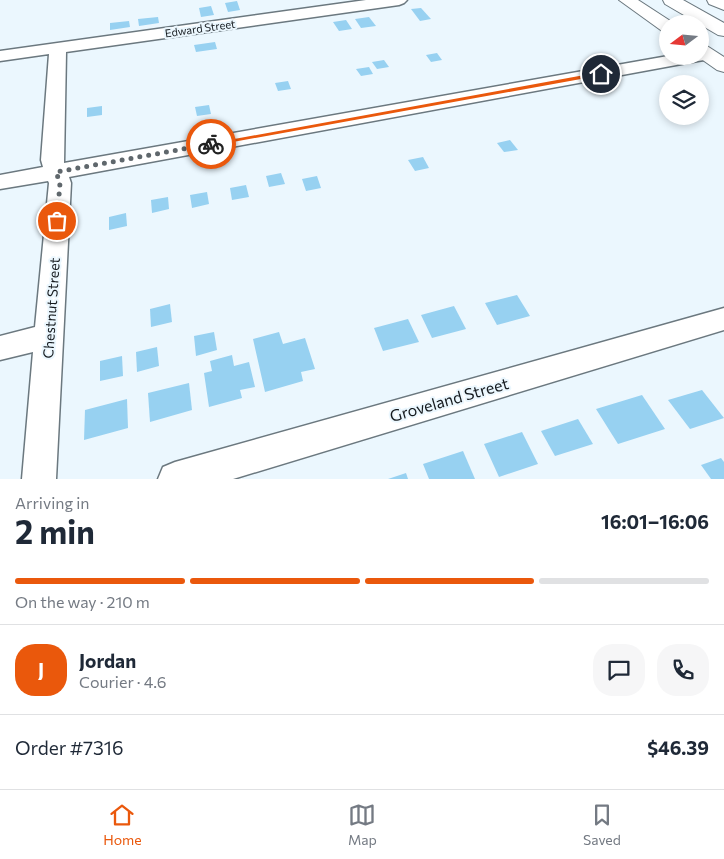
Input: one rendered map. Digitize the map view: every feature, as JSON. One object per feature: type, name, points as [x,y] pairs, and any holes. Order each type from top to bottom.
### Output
[{"type":"main road","points":[[627,0],[659,21]]},
{"type":"main road","points":[[670,0],[724,31]]},
{"type":"main road","points":[[685,0],[724,24]]},
{"type":"main road","points":[[715,0],[724,5]]},
{"type":"main road","points":[[709,58],[724,66]]},
{"type":"street","name":"Edward Street","points":[[0,56],[399,0]]},
{"type":"street","name":"Chestnut Street","points":[[39,479],[60,183],[52,160],[58,48]]},
{"type":"street","points":[[0,182],[659,62]]},
{"type":"street","name":"Groveland Street","points":[[175,479],[724,319]]},
{"type":"street","points":[[0,348],[49,336]]},
{"type":"building","points":[[237,1],[240,10],[228,12],[225,3]]},
{"type":"building","points":[[211,6],[214,15],[201,17],[199,8]]},
{"type":"building","points":[[421,8],[431,19],[420,21],[411,9]]},
{"type":"building","points":[[158,17],[159,23],[139,26],[138,19]]},
{"type":"building","points":[[369,17],[376,26],[361,28],[355,19]]},
{"type":"building","points":[[346,20],[352,29],[339,31],[333,22]]},
{"type":"building","points":[[129,21],[130,27],[110,30],[110,23]]},
{"type":"building","points":[[215,42],[217,49],[196,52],[194,45]]},
{"type":"building","points":[[437,53],[442,60],[431,62],[426,55]]},
{"type":"building","points":[[384,60],[389,67],[377,69],[372,62]]},
{"type":"building","points":[[369,67],[373,74],[361,76],[356,69]]},
{"type":"building","points":[[288,81],[291,89],[278,91],[275,83]]},
{"type":"building","points":[[209,105],[211,114],[197,116],[195,107]]},
{"type":"building","points":[[102,106],[102,115],[87,117],[87,108]]},
{"type":"building","points":[[510,140],[518,150],[504,152],[497,143]]},
{"type":"building","points":[[423,157],[429,168],[415,171],[408,160]]},
{"type":"building","points":[[281,173],[285,184],[269,187],[266,176]]},
{"type":"building","points":[[317,176],[321,188],[306,191],[302,179]]},
{"type":"building","points":[[246,185],[249,197],[232,200],[230,188]]},
{"type":"building","points":[[207,192],[209,204],[192,208],[190,195]]},
{"type":"building","points":[[168,197],[169,209],[152,213],[151,200]]},
{"type":"building","points":[[126,213],[127,226],[109,230],[109,217]]},
{"type":"building","points":[[517,295],[530,316],[497,325],[485,303]]},
{"type":"building","points":[[170,304],[172,322],[151,327],[150,309]]},
{"type":"building","points":[[454,306],[466,329],[432,338],[421,315]]},
{"type":"building","points":[[408,319],[419,342],[383,351],[374,328]]},
{"type":"building","points":[[214,332],[217,350],[196,356],[194,336]]},
{"type":"building","points":[[279,332],[283,344],[305,338],[315,369],[301,372],[303,381],[265,392],[253,339]]},
{"type":"building","points":[[157,347],[159,366],[137,372],[136,352]]},
{"type":"building","points":[[232,355],[234,366],[249,362],[255,387],[240,390],[242,398],[209,407],[204,373],[212,371],[210,361]]},
{"type":"building","points":[[122,356],[123,376],[100,381],[100,361]]},
{"type":"building","points":[[189,383],[192,410],[150,422],[148,393]]},
{"type":"building","points":[[702,390],[724,418],[690,429],[668,400]]},
{"type":"building","points":[[642,395],[665,429],[618,444],[596,409]]},
{"type":"building","points":[[127,399],[128,428],[84,440],[85,410]]},
{"type":"building","points":[[578,419],[593,444],[555,456],[541,431]]},
{"type":"building","points":[[522,432],[538,464],[499,477],[484,444]]},
{"type":"building","points":[[463,451],[475,479],[429,479],[423,464]]},
{"type":"building","points":[[721,458],[724,462],[724,479],[711,479],[701,465]]},
{"type":"building","points":[[406,473],[408,479],[388,479]]},
{"type":"way so far","points":[[57,221],[60,183],[56,172],[211,144]]},
{"type":"route","points":[[211,144],[601,74]]}]
